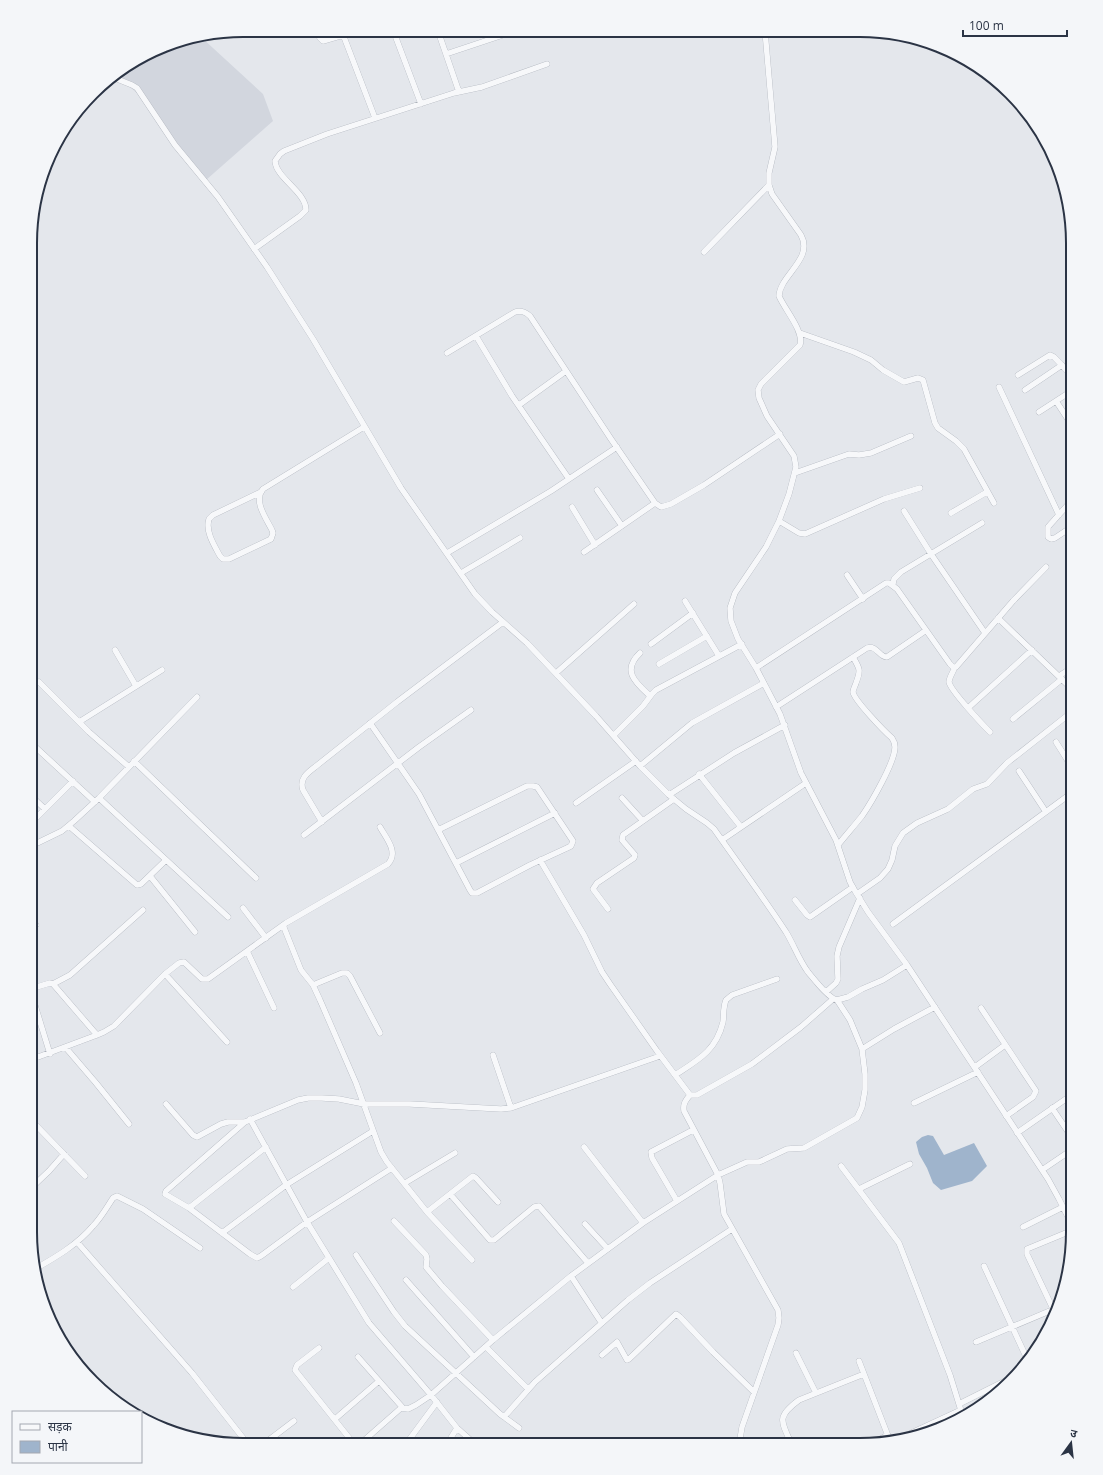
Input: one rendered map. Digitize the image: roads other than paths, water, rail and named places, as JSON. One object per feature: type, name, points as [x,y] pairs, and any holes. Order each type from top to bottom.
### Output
[{"type":"street","points":[[319,37],[323,40],[336,37]]},
{"type":"street","points":[[344,37],[375,118]]},
{"type":"street","points":[[396,37],[421,104]]},
{"type":"street","points":[[440,37],[459,92]]},
{"type":"street","points":[[446,54],[496,37]]},
{"type":"street","points":[[765,37],[775,147],[769,173],[769,185],[772,194],[804,240],[802,254],[779,293],[781,302],[800,333],[801,342],[799,348],[761,384],[758,390],[759,398],[767,416],[794,456],[796,467],[779,521],[766,547],[739,587],[730,608],[731,621],[738,646],[756,668],[785,725],[801,773],[838,845],[853,887],[858,896],[907,965],[1042,1170],[1066,1214]]},
{"type":"street","points":[[254,249],[300,216],[306,210],[304,202],[277,168],[275,161],[280,154],[307,141],[375,118],[459,92],[482,87],[547,64]]},
{"type":"street","points":[[118,80],[137,88],[175,145],[218,197],[254,249],[312,339],[402,488],[475,594],[527,643],[556,673],[614,735],[640,766],[671,797],[707,823],[722,840],[788,935],[800,960],[809,973],[826,992],[835,999],[850,1020],[862,1049],[865,1090],[862,1107],[857,1118],[804,1148],[787,1150],[759,1162],[747,1162],[718,1175],[643,1223],[571,1276],[493,1340],[431,1395],[413,1407],[408,1409],[401,1408],[367,1438]]},
{"type":"street","points":[[704,252],[769,185]]},
{"type":"street","points":[[447,353],[515,312],[519,311],[526,313],[530,316],[655,503],[661,507],[670,504],[704,485],[780,434]]},
{"type":"street","points":[[800,333],[870,360],[883,370],[904,382],[918,378],[921,379],[924,383],[935,423],[938,428],[964,449],[994,503]]},
{"type":"street","points":[[476,336],[519,405],[569,479]]},
{"type":"street","points":[[1018,375],[1050,355],[1066,369]]},
{"type":"street","points":[[1025,390],[1062,365]]},
{"type":"street","points":[[519,405],[566,372]]},
{"type":"street","points":[[999,387],[1059,515]]},
{"type":"street","points":[[1039,412],[1066,395]]},
{"type":"street","points":[[1056,401],[1066,417]]},
{"type":"street","points":[[261,492],[259,495],[259,502],[273,533],[271,538],[229,559],[222,559],[208,528],[209,519],[213,515],[261,492],[364,427]]},
{"type":"street","points":[[795,473],[849,454],[871,453],[911,436]]},
{"type":"street","points":[[447,554],[569,479],[617,447]]},
{"type":"street","points":[[779,521],[804,534],[884,499],[920,488]]},
{"type":"street","points":[[597,490],[622,526]]},
{"type":"street","points":[[951,513],[988,492]]},
{"type":"street","points":[[584,552],[655,503]]},
{"type":"street","points":[[572,507],[595,545]]},
{"type":"street","points":[[1066,507],[1048,527],[1047,532],[1049,538],[1055,538],[1066,531]]},
{"type":"street","points":[[904,511],[931,554],[985,633]]},
{"type":"street","points":[[893,584],[894,580],[901,572],[982,524]]},
{"type":"street","points":[[461,573],[520,538]]},
{"type":"street","points":[[990,732],[968,708],[949,683],[955,667],[1013,601],[1046,567]]},
{"type":"street","points":[[847,575],[863,599]]},
{"type":"street","points":[[756,668],[886,583],[893,584],[925,631],[950,664],[955,667]]},
{"type":"street","points":[[685,601],[719,656]]},
{"type":"street","points":[[556,673],[634,604]]},
{"type":"street","points":[[651,644],[693,614]]},
{"type":"street","points":[[998,618],[1066,683]]},
{"type":"street","points":[[322,822],[302,790],[302,778],[370,723],[503,622]]},
{"type":"street","points":[[776,707],[870,647],[874,648],[883,657],[887,658],[925,631]]},
{"type":"street","points":[[660,664],[707,636]]},
{"type":"street","points":[[614,735],[643,706],[650,696],[665,684],[738,646]]},
{"type":"street","points":[[115,650],[136,686]]},
{"type":"street","points":[[968,708],[1032,650]]},
{"type":"street","points":[[640,653],[635,658],[633,663],[632,675],[637,685],[650,696]]},
{"type":"street","points":[[838,845],[862,816],[877,791],[895,749],[894,742],[863,708],[854,695],[854,687],[859,676],[860,669],[852,658]]},
{"type":"street","points":[[79,722],[162,670]]},
{"type":"street","points":[[1013,719],[1066,672]]},
{"type":"street","points":[[39,682],[79,722],[129,767]]},
{"type":"street","points":[[640,766],[692,723],[764,683]]},
{"type":"street","points":[[37,843],[69,826],[97,800],[197,697]]},
{"type":"street","points":[[304,835],[398,763],[471,710]]},
{"type":"street","points":[[826,992],[838,979],[837,956],[858,896],[880,878],[888,869],[892,860],[895,846],[903,833],[917,823],[948,809],[973,789],[988,784],[1007,763],[1066,717]]},
{"type":"street","points":[[370,723],[419,794],[438,830],[456,863],[470,890],[475,893],[573,844],[572,838],[537,787],[530,786],[438,830]]},
{"type":"street","points":[[608,909],[593,890],[593,886],[634,858],[634,853],[622,840],[622,836],[643,821],[699,774],[785,725]]},
{"type":"street","points":[[1056,742],[1066,758]]},
{"type":"street","points":[[37,748],[166,860],[228,917]]},
{"type":"street","points":[[576,803],[636,760]]},
{"type":"street","points":[[134,761],[256,878]]},
{"type":"street","points":[[1019,771],[1046,812]]},
{"type":"street","points":[[699,774],[741,827]]},
{"type":"street","points":[[37,817],[73,781]]},
{"type":"street","points":[[722,840],[806,783]]},
{"type":"street","points":[[893,924],[1066,797]]},
{"type":"street","points":[[622,798],[643,821]]},
{"type":"street","points":[[37,802],[45,809]]},
{"type":"street","points":[[456,863],[555,813]]},
{"type":"street","points":[[69,826],[137,885],[141,884],[166,860]]},
{"type":"street","points":[[37,1058],[97,1036],[114,1026],[165,974],[179,963],[184,962],[206,980],[283,925],[311,907],[388,864],[392,858],[393,850],[380,827]]},
{"type":"street","points":[[540,860],[584,934],[602,972],[660,1056],[690,1095]]},
{"type":"street","points":[[150,876],[194,932]]},
{"type":"street","points":[[795,900],[810,917],[853,887]]},
{"type":"street","points":[[243,908],[266,938]]},
{"type":"street","points":[[37,988],[50,983],[53,984],[70,975],[143,910]]},
{"type":"street","points":[[283,925],[301,970],[313,985],[356,1083],[381,1152],[427,1212],[472,1260]]},
{"type":"street","points":[[247,951],[274,1008]]},
{"type":"street","points":[[690,1095],[697,1095],[752,1064],[835,999],[848,997],[862,989],[884,980],[907,965]]},
{"type":"street","points":[[313,985],[342,973],[347,973],[380,1033]]},
{"type":"street","points":[[165,974],[227,1042]]},
{"type":"street","points":[[674,1075],[701,1059],[708,1052],[721,1027],[726,1000],[732,995],[777,979]]},
{"type":"street","points":[[53,984],[97,1036]]},
{"type":"street","points":[[862,1049],[894,1029],[935,1007]]},
{"type":"street","points":[[981,1008],[1036,1091],[1033,1097],[1006,1116]]},
{"type":"street","points":[[37,1012],[50,1054]]},
{"type":"street","points":[[914,1103],[976,1070],[1005,1045]]},
{"type":"street","points":[[66,1048],[129,1124]]},
{"type":"street","points":[[493,1055],[511,1108]]},
{"type":"street","points":[[392,1168],[307,1222],[262,1256],[257,1258],[189,1208],[165,1195],[166,1191],[247,1121],[298,1100],[308,1098],[339,1099],[364,1104],[410,1104],[501,1109],[511,1108],[660,1056]]},
{"type":"street","points":[[690,1095],[685,1102],[684,1111],[718,1175],[724,1214],[779,1314],[778,1325],[742,1427],[740,1438]]},
{"type":"street","points":[[1017,1133],[1066,1099]]},
{"type":"street","points":[[166,1104],[193,1135],[197,1137],[221,1124],[247,1121]]},
{"type":"street","points":[[1052,1108],[1066,1128]]},
{"type":"street","points":[[247,1121],[266,1147],[307,1222],[369,1323],[437,1402],[457,1428],[468,1438]]},
{"type":"street","points":[[37,1126],[85,1176]]},
{"type":"street","points":[[677,1201],[652,1158],[651,1152],[693,1130]]},
{"type":"street","points":[[222,1233],[286,1185],[373,1131]]},
{"type":"street","points":[[189,1208],[266,1147]]},
{"type":"street","points":[[584,1147],[643,1223]]},
{"type":"street","points":[[405,1183],[455,1152]]},
{"type":"street","points":[[37,1182],[64,1154]]},
{"type":"street","points":[[1042,1170],[1066,1154]]},
{"type":"street","points":[[859,1189],[910,1164]]},
{"type":"street","points":[[842,1166],[899,1243],[950,1375],[961,1410],[920,1429]]},
{"type":"street","points":[[427,1212],[471,1177],[475,1177],[498,1202]]},
{"type":"street","points":[[450,1194],[490,1240],[494,1240],[534,1207],[538,1206],[588,1264]]},
{"type":"street","points":[[40,1266],[55,1258],[77,1242],[94,1225],[113,1198],[117,1196],[143,1209],[200,1248]]},
{"type":"street","points":[[1023,1227],[1063,1207]]},
{"type":"street","points":[[394,1221],[426,1255],[426,1267],[493,1340]]},
{"type":"street","points":[[585,1224],[608,1249]]},
{"type":"street","points":[[504,1418],[528,1389],[601,1322],[650,1283],[732,1229]]},
{"type":"street","points":[[1053,1304],[1027,1254],[1027,1249],[1066,1231]]},
{"type":"street","points":[[77,1242],[192,1373],[243,1438]]},
{"type":"street","points":[[356,1255],[405,1326],[504,1418],[520,1428]]},
{"type":"street","points":[[293,1287],[330,1258]]},
{"type":"street","points":[[984,1266],[1025,1355]]},
{"type":"street","points":[[571,1276],[601,1322]]},
{"type":"street","points":[[406,1280],[474,1357]]},
{"type":"street","points":[[976,1342],[1049,1313]]},
{"type":"street","points":[[602,1355],[617,1342],[627,1360],[629,1359],[676,1314],[754,1392]]},
{"type":"street","points":[[486,1346],[528,1389]]},
{"type":"street","points":[[319,1348],[295,1368],[349,1438]]},
{"type":"street","points":[[796,1353],[816,1393]]},
{"type":"street","points":[[358,1357],[403,1408]]},
{"type":"street","points":[[859,1361],[888,1436]]},
{"type":"street","points":[[789,1438],[782,1423],[782,1418],[793,1405],[799,1400],[864,1374]]},
{"type":"street","points":[[335,1419],[379,1381]]},
{"type":"street","points":[[959,1404],[1000,1384]]},
{"type":"street","points":[[410,1438],[437,1402]]},
{"type":"street","points":[[272,1438],[294,1421]]},
{"type":"street","points":[[450,1438],[457,1428]]},
{"type":"water","points":[[928,1135],[933,1136],[944,1155],[974,1143],[987,1166],[972,1181],[941,1190],[933,1183],[919,1154],[916,1142],[922,1137]]}]
